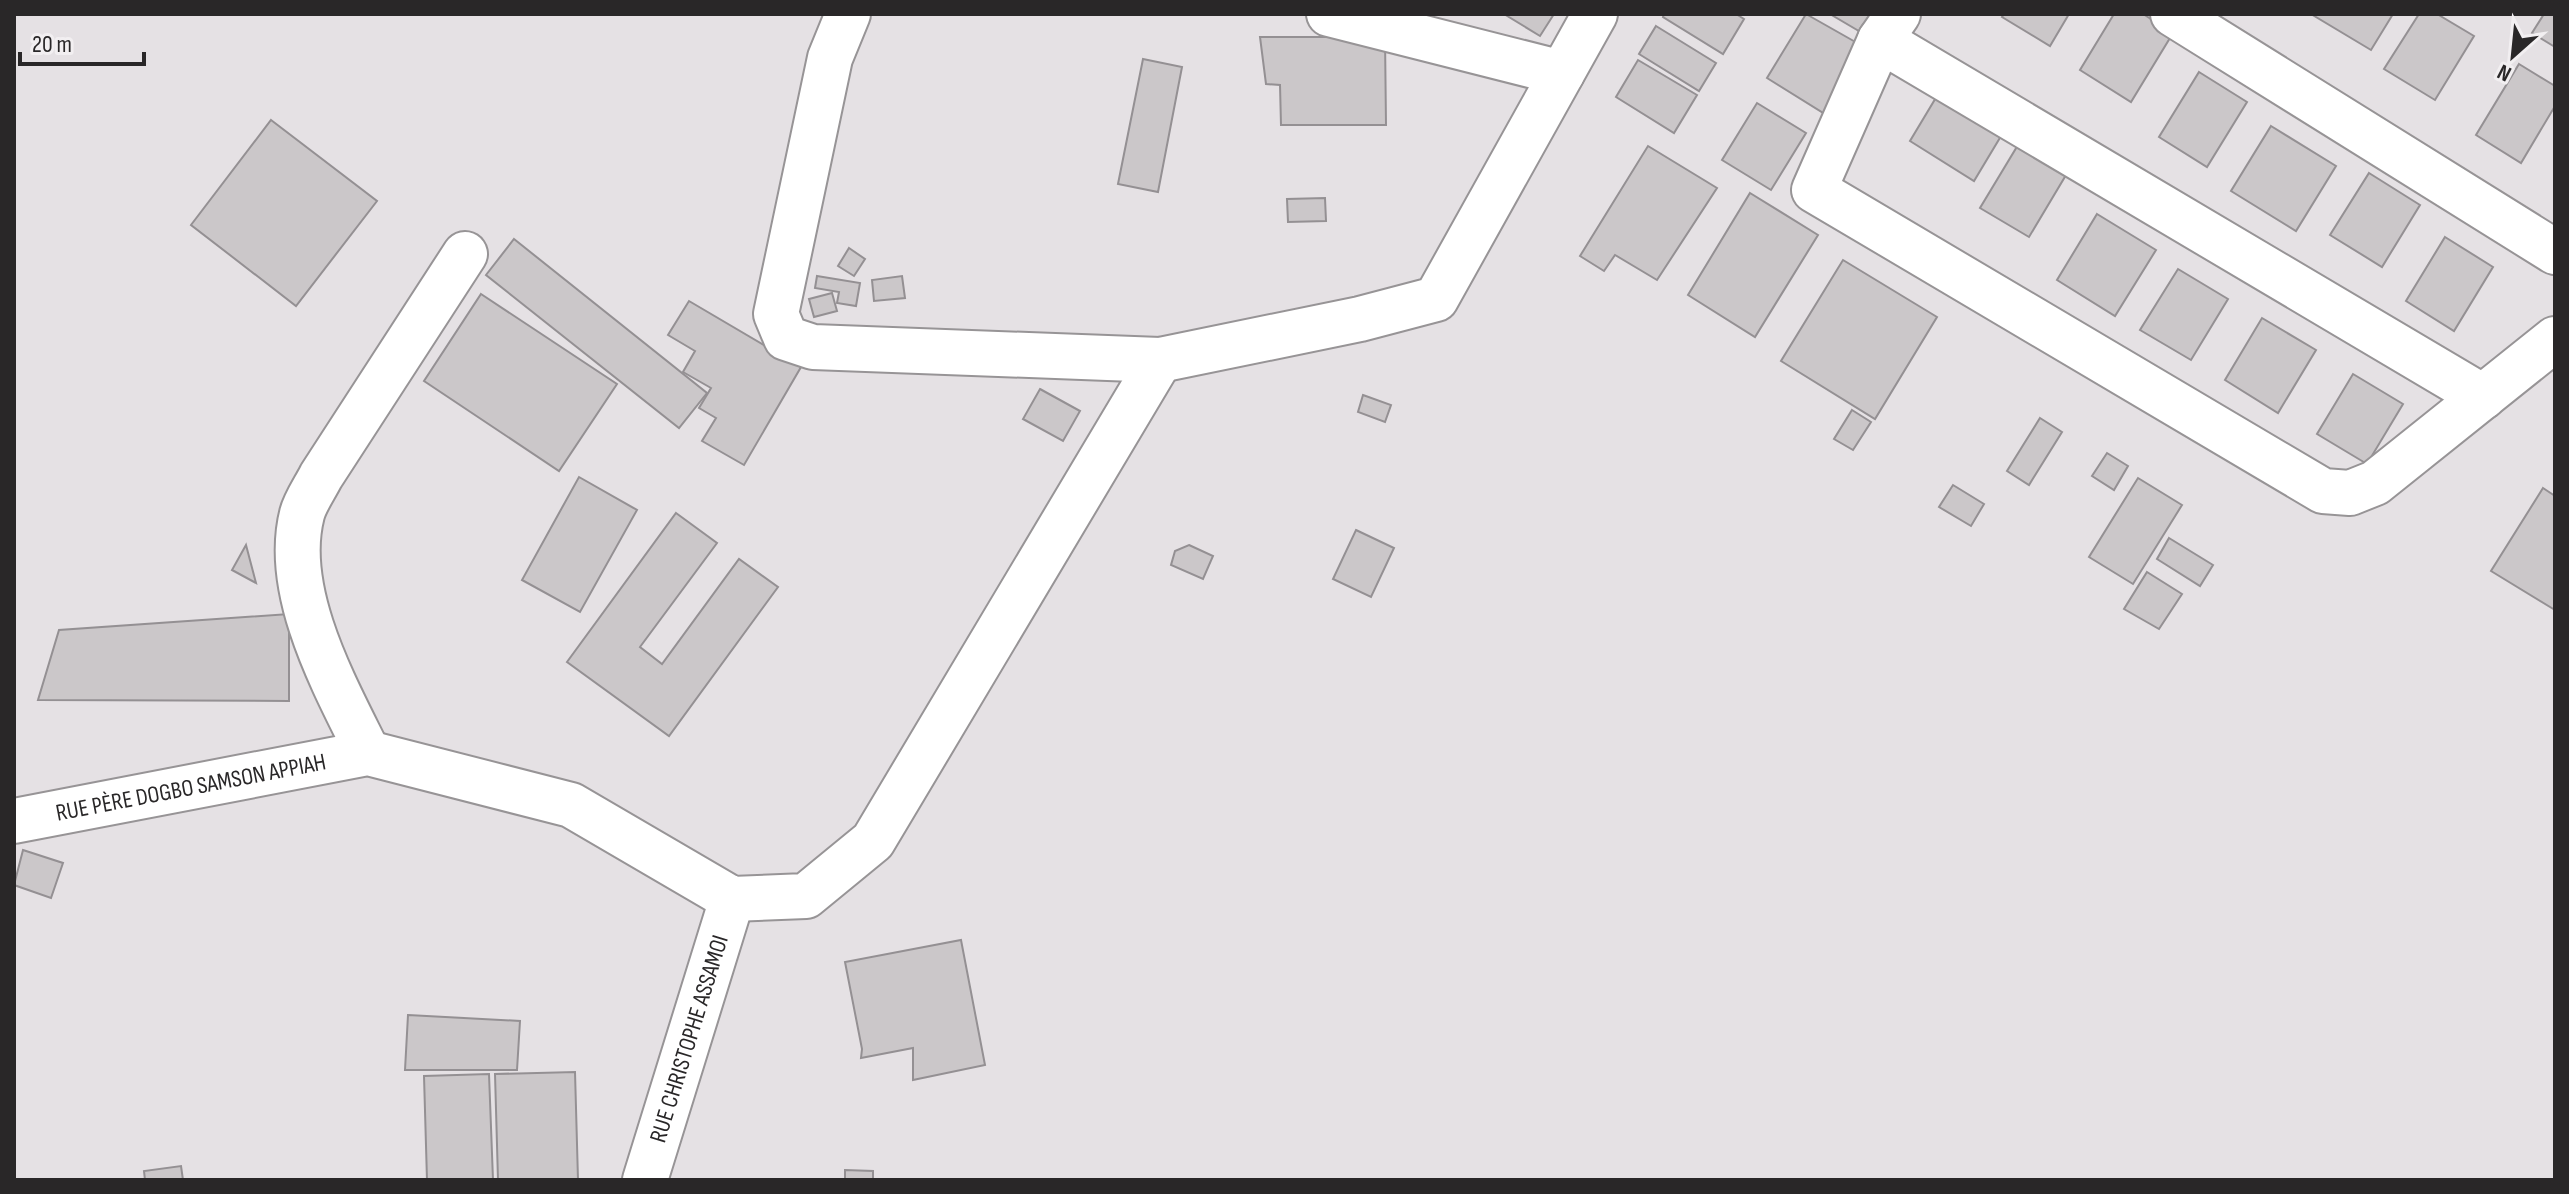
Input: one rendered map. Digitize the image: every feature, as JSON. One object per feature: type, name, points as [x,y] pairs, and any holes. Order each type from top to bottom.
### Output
[{"type":"street","points":[[848,14],[830,58],[776,314],[786,338],[813,347],[1160,360],[1360,319],[1436,299],[1595,14]]},
{"type":"street","points":[[1329,14],[1562,73]]},
{"type":"street","points":[[2173,14],[2555,252]]},
{"type":"street","points":[[2483,397],[1889,27],[1814,190],[2323,491],[2350,493],[2375,483],[2483,397],[2555,339]]},
{"type":"street","points":[[465,254],[321,476],[302,514],[298,561],[315,646],[368,753],[571,805],[732,899],[806,896],[873,841],[1160,360]]},
{"type":"street","name":"RUE PÈRE DOGBO SAMSON APPIAH","points":[[14,821],[368,753]]},
{"type":"street","name":"RUE CHRISTOPHE ASSAMOI","points":[[645,1180],[732,899]]},
{"type":"building","points":[[1504,14],[1554,14],[1540,36]]},
{"type":"building","points":[[1664,14],[1736,14],[1744,19],[1723,54],[1663,17]]},
{"type":"building","points":[[1806,14],[1866,48],[1825,114],[1767,78]]},
{"type":"building","points":[[1830,14],[1883,14],[1869,37]]},
{"type":"building","points":[[2004,14],[2069,14],[2050,46],[2002,17]]},
{"type":"building","points":[[2114,14],[2143,14],[2173,33],[2131,102],[2080,70]]},
{"type":"building","points":[[2311,14],[2393,14],[2371,50]]},
{"type":"building","points":[[2419,14],[2437,14],[2474,36],[2435,100],[2384,69]]},
{"type":"building","points":[[2544,14],[2555,14],[2555,47],[2532,33]]},
{"type":"building","points":[[1656,26],[1716,63],[1699,91],[1639,54]]},
{"type":"building","points":[[1260,37],[1385,37],[1386,125],[1281,125],[1280,85],[1266,84]]},
{"type":"building","points":[[1143,59],[1182,67],[1158,192],[1118,184]]},
{"type":"building","points":[[1638,60],[1697,95],[1674,133],[1616,97]]},
{"type":"building","points":[[2519,64],[2555,86],[2555,106],[2521,163],[2476,135]]},
{"type":"building","points":[[2199,72],[2247,102],[2207,167],[2159,137]]},
{"type":"building","points":[[1940,91],[2004,131],[1974,181],[1910,141]]},
{"type":"building","points":[[1757,103],[1806,133],[1771,190],[1722,160]]},
{"type":"building","points":[[271,120],[377,201],[296,306],[191,225]]},
{"type":"building","points":[[2271,126],[2336,166],[2296,231],[2231,191]]},
{"type":"building","points":[[2018,145],[2066,175],[2029,237],[1980,208]]},
{"type":"building","points":[[1648,146],[1717,188],[1657,280],[1615,255],[1604,271],[1580,256]]},
{"type":"building","points":[[2369,173],[2420,205],[2382,267],[2330,235]]},
{"type":"building","points":[[1750,193],[1818,235],[1755,337],[1688,295]]},
{"type":"building","points":[[1325,198],[1326,221],[1288,222],[1287,199]]},
{"type":"building","points":[[2097,214],[2156,250],[2115,316],[2057,280]]},
{"type":"building","points":[[2445,237],[2493,267],[2454,331],[2406,301]]},
{"type":"building","points":[[514,239],[707,393],[679,428],[486,275]]},
{"type":"building","points":[[849,248],[865,259],[854,276],[838,266]]},
{"type":"building","points":[[1843,260],[1937,317],[1875,419],[1781,361]]},
{"type":"building","points":[[2178,269],[2228,299],[2191,360],[2140,330]]},
{"type":"building","points":[[817,276],[860,283],[856,306],[837,303],[839,292],[815,288]]},
{"type":"building","points":[[902,276],[905,298],[874,301],[872,280]]},
{"type":"building","points":[[832,293],[837,311],[814,317],[809,299]]},
{"type":"building","points":[[481,294],[617,384],[559,471],[424,381]]},
{"type":"building","points":[[689,301],[801,367],[744,465],[702,441],[716,418],[699,408],[711,388],[683,372],[695,351],[668,335]]},
{"type":"building","points":[[2262,318],[2316,350],[2278,413],[2225,380]]},
{"type":"building","points":[[2353,374],[2403,404],[2367,464],[2317,434]]},
{"type":"building","points":[[1040,389],[1080,411],[1063,441],[1023,419]]},
{"type":"building","points":[[1363,395],[1391,405],[1385,422],[1358,412]]},
{"type":"building","points":[[1852,410],[1871,422],[1853,450],[1834,439]]},
{"type":"building","points":[[2040,418],[2062,432],[2029,485],[2007,471]]},
{"type":"building","points":[[2107,453],[2128,466],[2114,490],[2092,476]]},
{"type":"building","points":[[579,477],[637,510],[580,612],[522,580]]},
{"type":"building","points":[[2138,478],[2182,505],[2133,584],[2089,557]]},
{"type":"building","points":[[1953,485],[1984,504],[1971,526],[1939,507]]},
{"type":"building","points":[[2543,488],[2555,496],[2555,610],[2491,571]]},
{"type":"building","points":[[676,513],[717,543],[640,647],[662,664],[739,559],[778,587],[669,736],[567,662]]},
{"type":"building","points":[[1356,530],[1394,548],[1371,597],[1333,579]]},
{"type":"building","points":[[2169,538],[2213,565],[2200,586],[2157,559]]},
{"type":"building","points":[[246,545],[256,583],[232,570]]},
{"type":"building","points":[[1189,545],[1213,556],[1203,579],[1171,565],[1175,551]]},
{"type":"building","points":[[2147,572],[2182,594],[2159,629],[2124,609]]},
{"type":"building","points":[[289,614],[289,701],[38,700],[59,630]]},
{"type":"building","points":[[23,850],[63,863],[51,898],[14,885]]},
{"type":"building","points":[[961,940],[985,1065],[913,1080],[913,1048],[861,1058],[862,1049],[845,962]]},
{"type":"building","points":[[408,1015],[520,1021],[517,1070],[405,1070]]},
{"type":"building","points":[[575,1072],[578,1180],[498,1180],[495,1074]]},
{"type":"building","points":[[489,1074],[493,1180],[427,1180],[424,1076]]},
{"type":"building","points":[[181,1166],[183,1180],[145,1180],[144,1171]]},
{"type":"building","points":[[845,1170],[873,1171],[873,1180],[845,1180]]}]
